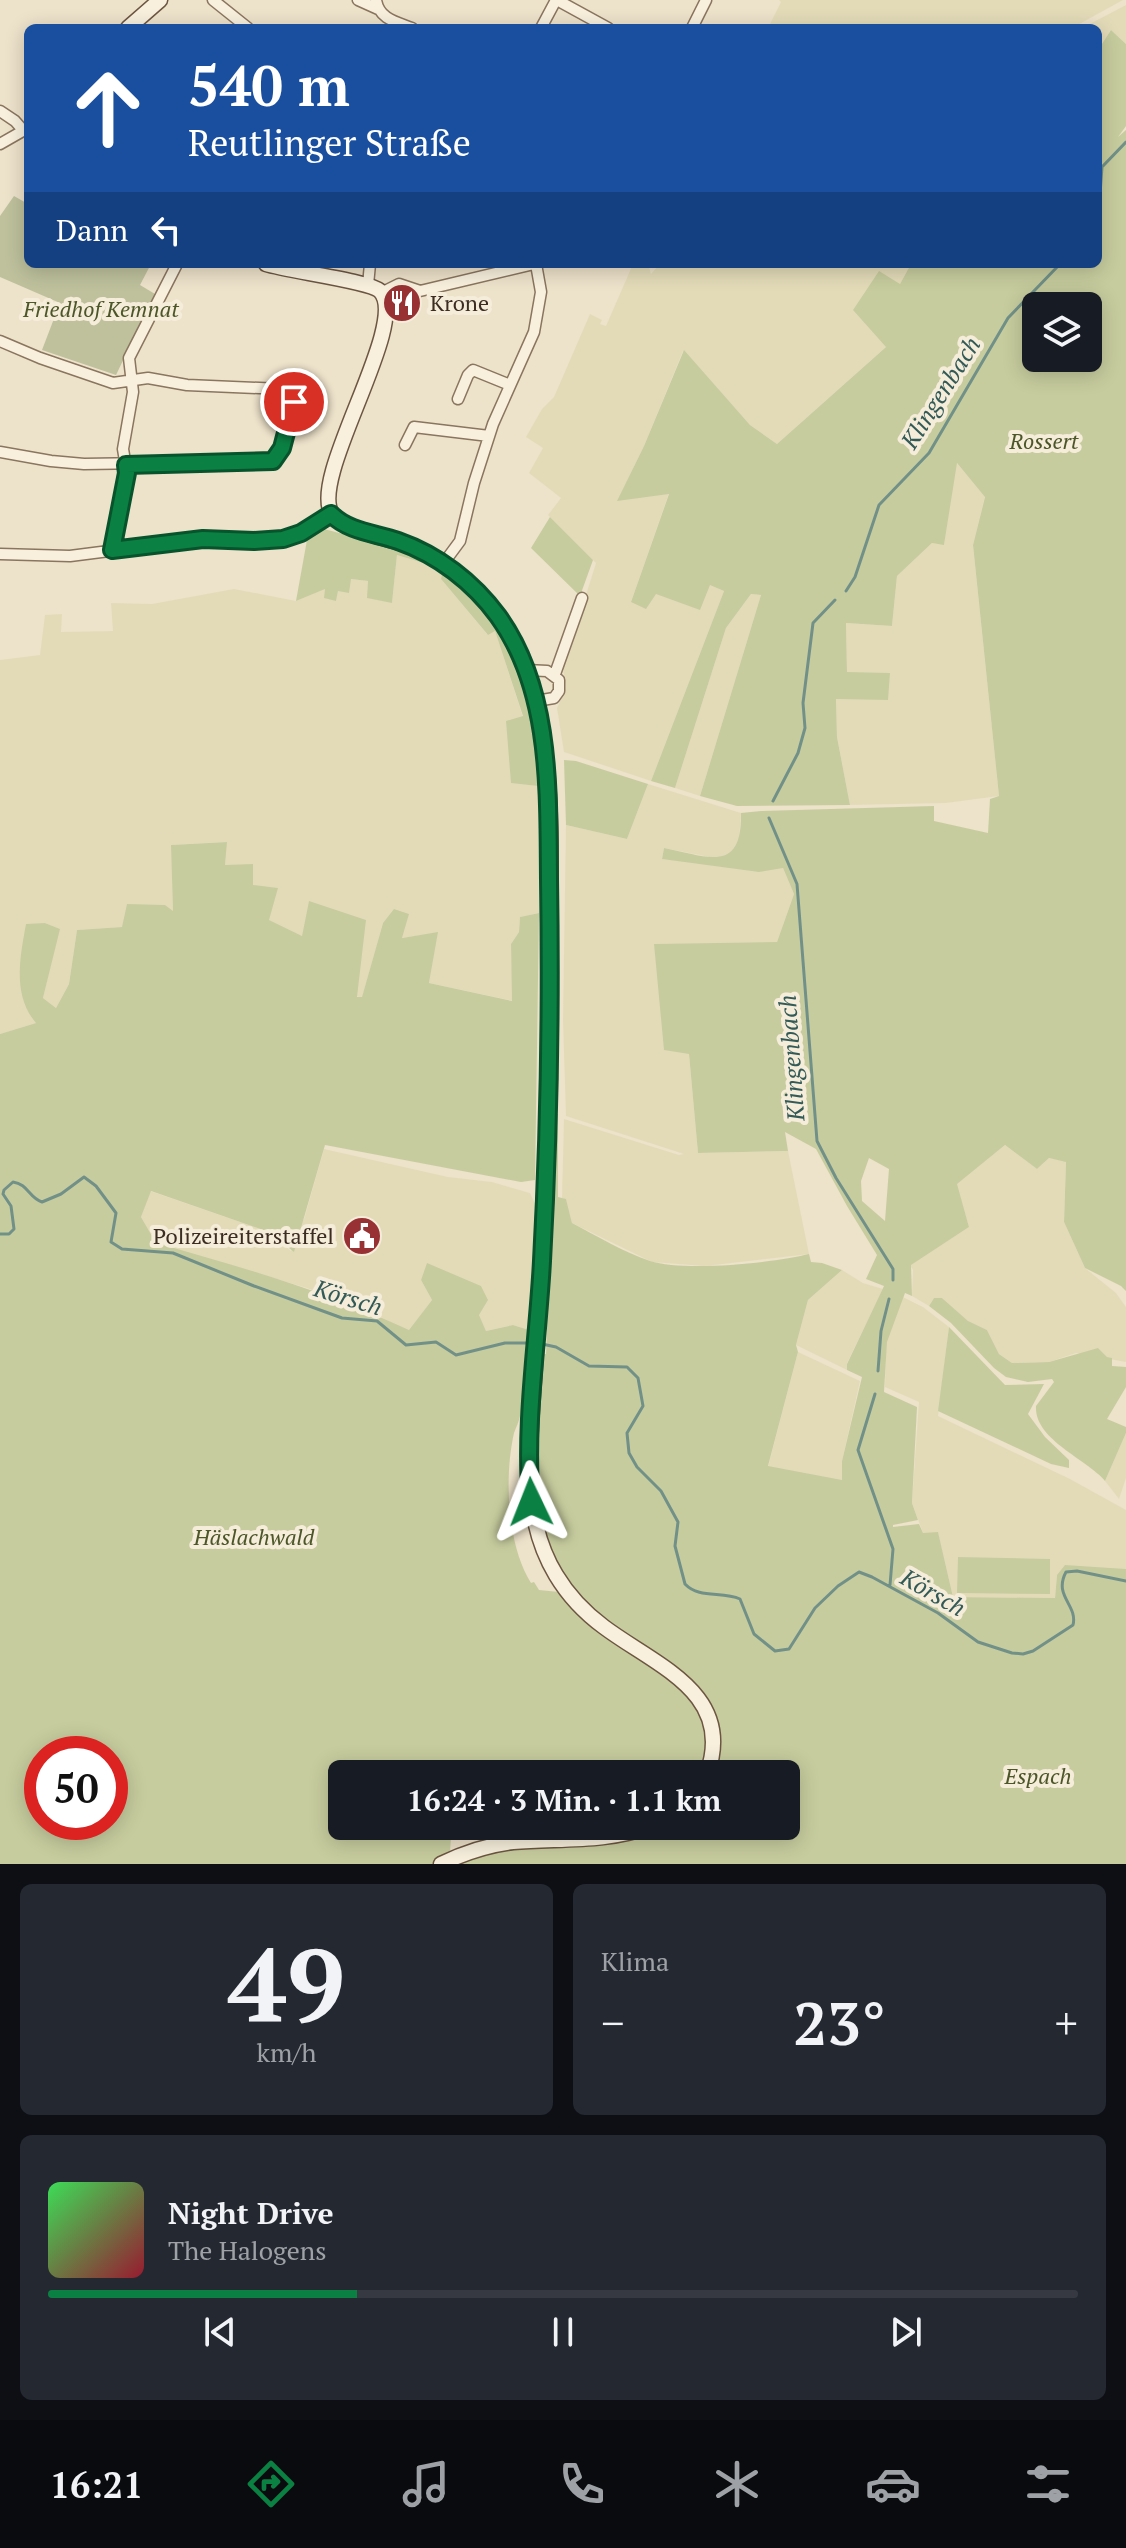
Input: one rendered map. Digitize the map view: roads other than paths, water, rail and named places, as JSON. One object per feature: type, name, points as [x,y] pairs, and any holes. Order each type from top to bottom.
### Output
[{"type":"main road","points":[[132,24],[152,2]]},
{"type":"main road","points":[[282,268],[368,285],[381,293],[386,306],[367,380],[331,479],[328,500],[331,514],[347,526],[407,545],[443,564],[472,588],[498,618],[526,670],[536,701],[548,815],[550,986],[545,1189],[529,1478],[533,1514],[546,1557],[562,1585],[592,1618],[675,1674],[699,1698],[708,1716],[712,1737],[711,1760]]},
{"type":"main road","points":[[441,1864],[502,1844],[561,1840]]},
{"type":"street","points":[[213,0],[243,24]]},
{"type":"street","points":[[358,0],[377,4],[386,18],[402,24]]},
{"type":"street","points":[[543,24],[557,0],[601,24]]},
{"type":"street","points":[[694,24],[706,0]]},
{"type":"street","points":[[0,111],[24,127]]},
{"type":"street","points":[[0,144],[24,129]]},
{"type":"street","points":[[112,550],[127,473],[123,449],[133,392],[129,358],[175,268]]},
{"type":"street","points":[[368,285],[370,268]]},
{"type":"street","points":[[381,293],[399,284],[420,291],[507,268]]},
{"type":"street","points":[[443,564],[460,541],[489,436],[534,332],[541,292],[536,268]]},
{"type":"street","points":[[0,341],[113,383],[148,378],[187,385],[281,389],[291,394],[294,402],[282,448],[273,461],[74,464],[0,452]]},
{"type":"street","points":[[458,399],[473,370],[510,385]]},
{"type":"street","points":[[405,445],[410,430],[417,426],[489,436]]},
{"type":"street","points":[[0,554],[39,557],[203,539],[283,539],[301,533],[331,514]]},
{"type":"street","points":[[536,701],[554,698],[558,694],[559,683],[555,674],[582,598]]},
{"type":"street","points":[[526,670],[555,674]]},
{"type":"waterway","name":"Klingenbach","points":[[1102,167],[1126,142]]},
{"type":"waterway","name":"Klingenbach","points":[[846,591],[855,577],[879,505],[929,453],[1008,318],[1056,268]]},
{"type":"waterway","name":"Klingenbach","points":[[773,801],[798,753],[805,728],[803,703],[813,623],[835,600]]},
{"type":"waterway","name":"Klingenbach","points":[[769,818],[797,884],[817,1141],[836,1178],[893,1269],[893,1280]]},
{"type":"waterway","name":"Körsch","points":[[0,1234],[9,1234],[14,1229],[11,1206],[3,1194],[13,1182],[22,1185],[42,1202],[61,1194],[84,1177],[96,1186],[116,1213],[111,1242],[122,1249],[173,1253],[342,1318],[377,1321],[406,1345],[436,1342],[456,1355],[505,1343],[531,1343]]},
{"type":"waterway","name":"Klingenbach","points":[[878,1371],[881,1331],[889,1299]]},
{"type":"waterway","name":"Körsch","points":[[542,1344],[556,1347],[589,1366],[627,1367],[638,1378],[643,1406],[627,1433],[629,1453],[637,1467],[661,1491],[678,1522],[675,1546],[685,1584],[697,1592],[740,1599],[754,1634],[775,1651],[789,1649],[815,1608],[838,1586],[859,1572],[938,1613],[978,1642],[1023,1654],[1033,1651],[1073,1625],[1074,1618],[1062,1588],[1066,1572],[1077,1571],[1126,1581]]},
{"type":"waterway","name":"Klingenbach","points":[[875,1394],[858,1450],[893,1549],[890,1585]]},
{"type":"place","name":"Krone","points":[[402,303]]},
{"type":"place","name":"Polizeireiterstaffel","points":[[362,1236]]},
{"type":"park label","name":"Friedhof Kemnat","points":[[101,309]]},
{"type":"park label","name":"Rossert","points":[[1044,441]]},
{"type":"park label","name":"Häslachwald","points":[[254,1537]]},
{"type":"park label","name":"Espach","points":[[1038,1776]]}]
